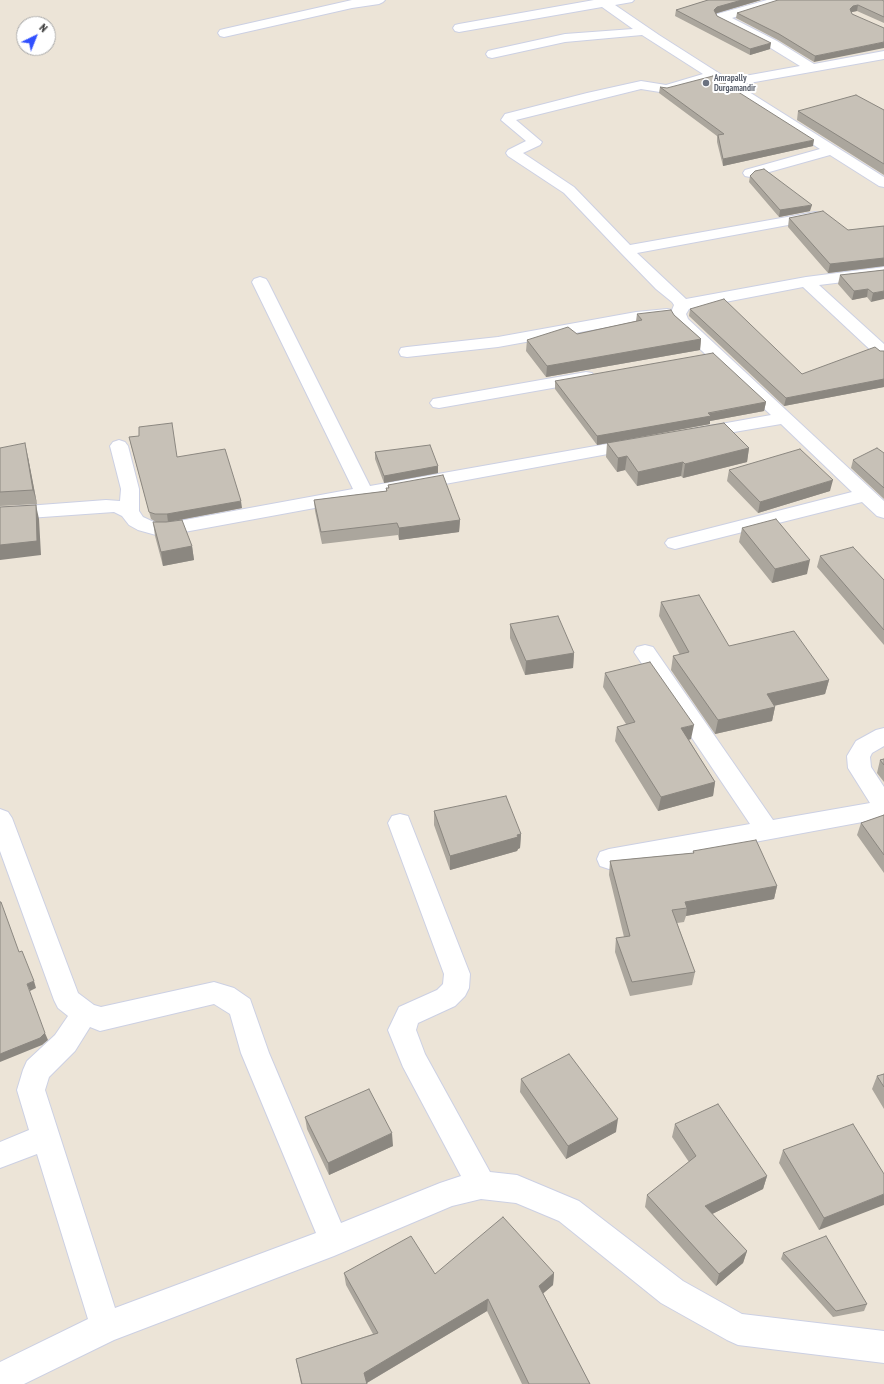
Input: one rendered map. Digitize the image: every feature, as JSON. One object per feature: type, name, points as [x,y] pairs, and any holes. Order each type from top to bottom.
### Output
[{"type":"street","points":[[224,33],[352,4],[379,0]]},
{"type":"street","points":[[458,28],[602,2],[628,0]]},
{"type":"street","points":[[780,0],[721,16],[812,68]]},
{"type":"street","points":[[602,2],[644,31],[884,183]]},
{"type":"street","points":[[492,54],[565,38],[644,31]]},
{"type":"street","points":[[884,56],[812,68],[721,79],[666,89],[644,85],[587,97],[508,119],[535,142],[514,151],[514,154],[569,190],[626,250],[662,286],[678,299],[680,321],[785,418],[864,495],[884,512]]},
{"type":"street","points":[[750,173],[831,150]]},
{"type":"street","points":[[626,250],[815,216]]},
{"type":"street","points":[[407,352],[498,342],[680,309],[806,282],[884,272]]},
{"type":"street","points":[[260,282],[364,493]]},
{"type":"street","points":[[806,282],[884,353]]},
{"type":"street","points":[[694,358],[717,354]]},
{"type":"street","points":[[439,403],[602,374]]},
{"type":"street","points":[[683,436],[785,418]]},
{"type":"street","points":[[0,514],[118,506],[129,512],[136,521],[144,526],[156,529],[168,529],[652,441]]},
{"type":"street","points":[[119,446],[130,489],[129,512]]},
{"type":"street","points":[[675,543],[864,495]]},
{"type":"street","points":[[645,652],[767,830]]},
{"type":"street","points":[[884,736],[864,747],[858,756],[860,768],[884,806]]},
{"type":"street","points":[[609,859],[884,809]]},
{"type":"street","points":[[0,818],[67,1000],[85,1013],[100,1019],[214,993],[225,996],[241,1007],[255,1053],[334,1241]]},
{"type":"street","points":[[400,823],[457,974],[456,988],[446,998],[408,1015],[402,1030],[413,1058],[481,1185]]},
{"type":"street","points":[[85,1013],[65,1043],[37,1070],[31,1090],[106,1328]]},
{"type":"street","points":[[0,1155],[45,1137]]},
{"type":"street","points":[[0,1379],[106,1328],[370,1227],[450,1193],[481,1185],[517,1189],[569,1211],[672,1292],[738,1329],[884,1347]]},
{"type":"building","points":[[708,0],[742,0],[717,7],[714,10],[717,16],[771,43],[750,49],[676,10]]},
{"type":"building","points":[[778,0],[882,0],[884,1],[884,17],[858,5],[853,6],[850,9],[852,14],[884,28],[884,42],[815,56],[779,34],[737,13]]},
{"type":"building","points":[[713,76],[814,140],[723,159],[718,135],[724,134],[660,87],[667,88]]},
{"type":"building","points":[[856,95],[884,110],[884,164],[798,111]]},
{"type":"building","points":[[764,169],[812,205],[780,210],[750,176],[755,171]]},
{"type":"building","points":[[823,211],[848,230],[884,226],[884,258],[830,264],[789,218]]},
{"type":"building","points":[[884,270],[884,291],[873,293],[868,289],[854,291],[840,275]]},
{"type":"building","points":[[724,299],[802,374],[875,347],[880,351],[884,351],[884,379],[786,398],[690,309]]},
{"type":"building","points":[[671,310],[674,315],[701,339],[547,366],[527,340],[568,327],[577,334],[642,320],[637,314]]},
{"type":"building","points":[[713,353],[766,402],[708,413],[711,416],[597,436],[555,381]]},
{"type":"building","points":[[172,423],[177,457],[225,449],[241,501],[167,514],[155,514],[149,512],[129,437],[139,436],[139,427]]},
{"type":"building","points":[[724,423],[749,448],[685,464],[683,462],[638,472],[627,456],[618,458],[607,443]]},
{"type":"building","points":[[25,443],[33,490],[0,492],[0,448]]},
{"type":"building","points":[[430,445],[438,466],[384,476],[375,452]]},
{"type":"building","points":[[877,448],[884,453],[884,488],[853,460]]},
{"type":"building","points":[[800,449],[833,480],[760,502],[729,470]]},
{"type":"building","points":[[443,475],[460,520],[399,528],[397,523],[321,532],[314,500],[387,491],[386,488],[389,488],[388,485]]},
{"type":"building","points":[[36,505],[37,541],[0,545],[0,507]]},
{"type":"building","points":[[776,519],[810,560],[775,569],[742,528]]},
{"type":"building","points":[[182,520],[192,546],[161,552],[153,522]]},
{"type":"building","points":[[853,547],[884,580],[884,630],[820,556]]},
{"type":"building","points":[[699,595],[729,646],[794,631],[829,680],[767,694],[775,707],[718,720],[673,656],[689,652],[661,602]]},
{"type":"building","points":[[558,616],[574,653],[526,661],[510,624]]},
{"type":"building","points":[[650,662],[694,725],[681,728],[715,782],[661,797],[617,727],[635,722],[605,673]]},
{"type":"building","points":[[884,759],[884,765],[880,760]]},
{"type":"building","points":[[506,796],[521,834],[517,835],[518,837],[450,856],[434,811]]},
{"type":"building","points":[[884,815],[884,855],[861,823]]},
{"type":"building","points":[[756,840],[777,886],[685,902],[687,908],[672,910],[695,972],[632,982],[616,938],[630,936],[610,861],[694,853],[693,851]]},
{"type":"building","points":[[0,902],[19,952],[22,951],[34,981],[27,984],[45,1033],[40,1038],[0,1054]]},
{"type":"building","points":[[569,1054],[618,1119],[568,1146],[521,1079]]},
{"type":"building","points":[[884,1074],[884,1087],[877,1076]]},
{"type":"building","points":[[369,1089],[392,1133],[328,1163],[305,1117]]},
{"type":"building","points":[[718,1104],[767,1176],[705,1206],[747,1251],[719,1274],[647,1195],[696,1156],[675,1124]]},
{"type":"building","points":[[853,1124],[884,1174],[884,1194],[824,1218],[783,1150]]},
{"type":"building","points":[[503,1217],[554,1273],[539,1286],[590,1384],[529,1384],[488,1299],[364,1373],[367,1384],[302,1384],[296,1359],[378,1333],[344,1273],[411,1236],[435,1274]]},
{"type":"building","points":[[826,1236],[867,1304],[836,1311],[783,1253]]},
{"type":"place","name":"Amrapally Durgamandir","points":[[706,83]]}]
